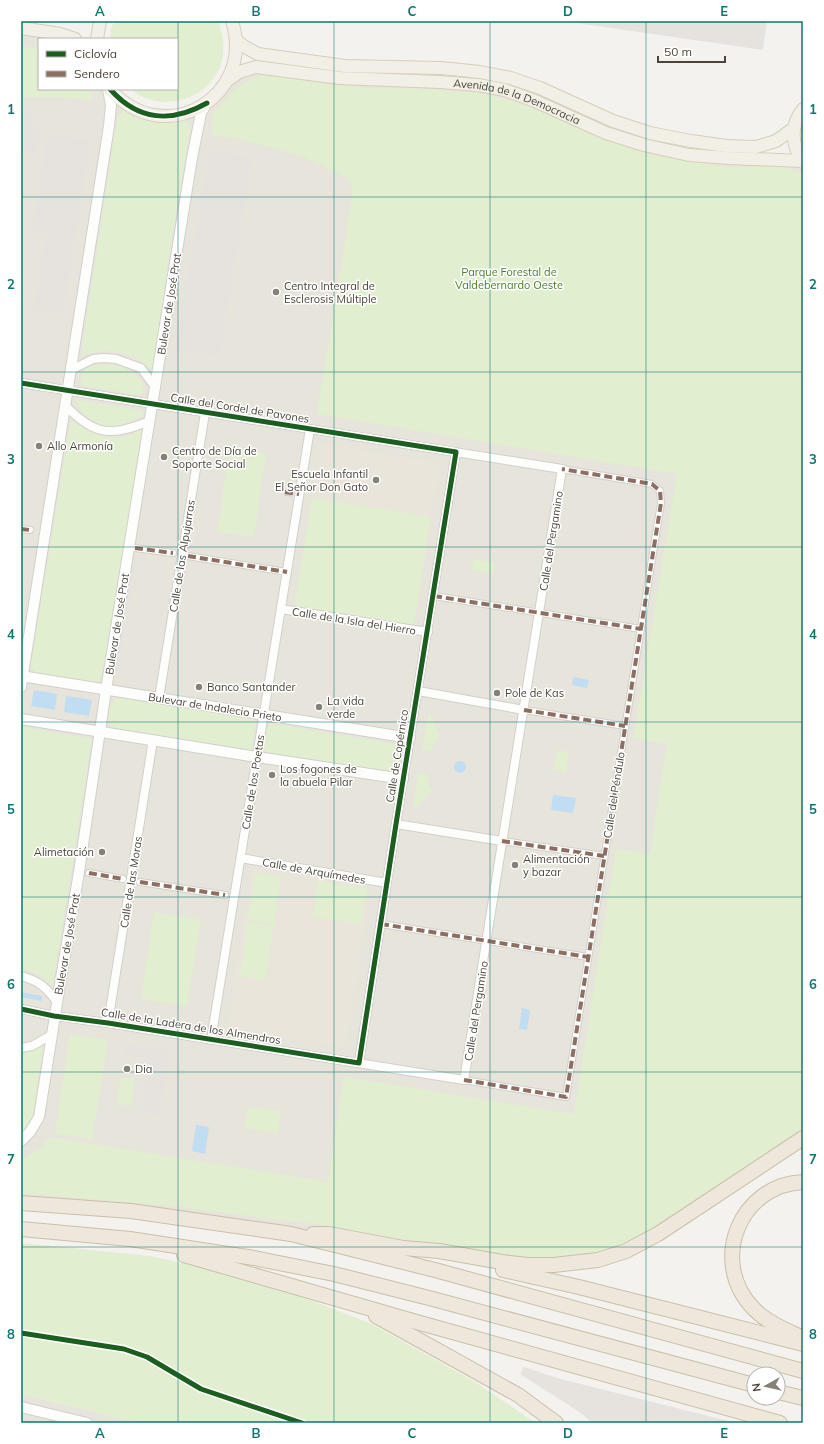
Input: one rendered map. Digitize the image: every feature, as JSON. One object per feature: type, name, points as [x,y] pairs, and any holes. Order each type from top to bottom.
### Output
[{"type":"highway","points":[[403,1248],[439,1251],[528,1265],[554,1265],[598,1260],[626,1251],[658,1234],[803,1138]]},
{"type":"highway","points":[[803,1182],[795,1182],[774,1189],[753,1203],[738,1226],[732,1248],[732,1258],[736,1281],[742,1294],[753,1308],[765,1318],[803,1338]]},
{"type":"highway","points":[[21,1203],[131,1210],[291,1234],[435,1270],[803,1371]]},
{"type":"highway","points":[[21,1228],[130,1239],[254,1258],[334,1274],[746,1383]]},
{"type":"highway","points":[[291,1234],[329,1234],[403,1248],[438,1257],[579,1287],[803,1344]]},
{"type":"highway","points":[[130,1239],[420,1323],[780,1423]]},
{"type":"highway","points":[[353,1303],[518,1395],[556,1423]]},
{"type":"highway","points":[[786,1394],[803,1398]]},
{"type":"main road","points":[[97,38],[100,21]]},
{"type":"main road","points":[[110,90],[131,107],[146,114],[178,116],[193,111],[207,103],[228,80],[234,61],[237,41],[232,21]]},
{"type":"main road","points":[[21,28],[60,34],[72,38]]},
{"type":"main road","name":"Avenida de la Democracia","points":[[237,41],[258,54],[329,64],[345,66],[441,68],[480,72],[511,78],[540,88],[613,121],[650,132],[691,141],[727,146],[756,147],[776,141],[794,128]]},
{"type":"main road","name":"Avenida de la Democracia","points":[[228,80],[239,72],[256,68],[340,78],[478,85],[505,90],[535,101],[606,133],[644,145],[689,155],[803,162]]},
{"type":"main road","points":[[803,109],[796,120],[794,128],[794,146],[803,162]]},
{"type":"street","points":[[22,680],[110,120],[111,105],[109,90]]},
{"type":"street","name":"Bulevar de José Prat","points":[[21,1141],[30,1132],[39,1117],[195,139],[201,113],[207,103]]},
{"type":"street","points":[[71,370],[92,359],[116,359],[141,368],[155,387]]},
{"type":"street","name":"Calle del Cordel de Pavones","points":[[21,383],[562,469]]},
{"type":"street","points":[[65,405],[90,427],[104,431],[110,432],[131,429],[150,421]]},
{"type":"street","name":"Calle de las Alpujarras","points":[[159,698],[205,413]]},
{"type":"street","name":"Calle de los Poetas","points":[[211,1040],[287,572],[297,493],[310,429]]},
{"type":"street","name":"Calle de Copérnico","points":[[359,1063],[456,452]]},
{"type":"street","name":"Calle del Pergamino","points":[[464,1080],[562,469]]},
{"type":"street","name":"Calle del Péndulo","points":[[464,1080],[566,1097],[661,503],[660,491],[652,484],[562,469]]},
{"type":"street","points":[[21,529],[30,530]]},
{"type":"street","points":[[136,548],[173,553]]},
{"type":"street","points":[[188,556],[287,572]]},
{"type":"street","points":[[434,596],[641,629]]},
{"type":"street","name":"Calle de la Isla del Hierro","points":[[281,610],[428,632]]},
{"type":"street","name":"Bulevar de Indalecio Prieto","points":[[22,680],[106,690],[410,738]]},
{"type":"street","points":[[418,692],[625,726]]},
{"type":"street","points":[[21,719],[403,779]]},
{"type":"street","name":"Calle de las Moras","points":[[108,1023],[154,740]]},
{"type":"street","points":[[396,824],[604,856]]},
{"type":"street","name":"Calle de Arquímedes","points":[[241,858],[387,883]]},
{"type":"street","points":[[89,874],[122,879]]},
{"type":"street","points":[[140,882],[225,896]]},
{"type":"street","points":[[381,924],[588,957]]},
{"type":"street","points":[[21,976],[34,980],[48,989],[57,1002]]},
{"type":"street","name":"Calle de la Ladera de los Almendros","points":[[21,1009],[54,1016],[108,1023],[464,1080]]},
{"type":"street","points":[[21,1048],[32,1046],[51,1035]]},
{"type":"street","points":[[21,1407],[87,1423]]},
{"type":"shaded area","points":[[563,21],[767,21],[763,50]]},
{"type":"shaded area","points":[[21,28],[70,38],[38,38],[38,90],[111,90],[131,107],[178,115],[228,80],[256,67],[479,85],[644,145],[803,162],[803,1138],[658,1234],[577,1264],[21,1203]]},
{"type":"shaded area","points":[[21,109],[30,110],[34,129],[40,130],[36,155],[21,153]]},
{"type":"shaded area","points":[[47,135],[90,140],[63,315],[34,311],[46,232],[33,229]]},
{"type":"shaded area","points":[[210,150],[252,158],[220,356],[175,349]]},
{"type":"shaded area","name":"Escuela Infantil El Señor Don Gato","points":[[320,444],[440,463],[431,517],[312,498]]},
{"type":"shaded area","points":[[134,554],[138,555],[120,666],[117,665]]},
{"type":"shaded area","points":[[175,561],[178,561],[160,672],[157,672]]},
{"type":"shaded area","points":[[252,867],[371,886],[346,1047],[227,1028]]},
{"type":"shaded area","points":[[126,1044],[169,1051],[159,1116],[141,1113],[150,1060],[124,1055]]},
{"type":"shaded area","points":[[524,1367],[557,1378],[732,1422],[592,1423],[581,1413],[520,1374]]},
{"type":"shaded area","points":[[21,1394],[141,1423],[21,1423]]},
{"type":"green space","points":[[115,21],[218,21],[222,35],[222,60],[216,74],[208,85],[196,94],[184,99],[170,102],[156,101],[142,97],[132,90],[178,90],[178,38],[110,38],[111,28]]},
{"type":"green space","points":[[21,46],[38,49],[38,90],[91,90],[92,101],[65,97],[21,97]]},
{"type":"green space","name":"Parque Forestal de Valdebernardo Oeste","points":[[259,74],[328,84],[370,88],[412,88],[481,93],[527,105],[592,135],[652,155],[727,167],[779,165],[803,174],[803,1129],[645,1234],[594,1254],[554,1259],[501,1256],[321,1225],[180,1207],[21,1193],[21,1160],[40,1149],[50,1137],[328,1182],[344,1077],[574,1114],[616,849],[650,854],[667,744],[633,738],[677,474],[317,414],[353,192],[351,184],[347,178],[302,156],[235,138],[211,135],[214,112],[232,92],[251,79],[259,78]]},
{"type":"green space","points":[[123,111],[146,119],[162,121],[184,120],[188,123],[190,130],[169,257],[153,370],[136,358],[119,352],[102,351],[81,356],[117,119],[118,115]]},
{"type":"green space","points":[[94,365],[114,365],[130,371],[135,374],[142,383],[144,388],[143,393],[140,395],[82,386],[82,372]]},
{"type":"green space","points":[[77,400],[143,411],[142,415],[131,422],[111,426],[98,425],[85,415],[76,403]]},
{"type":"green space","points":[[71,420],[90,431],[112,437],[127,436],[145,428],[103,675],[98,682],[93,683],[38,674],[33,670],[31,665]]},
{"type":"green space","points":[[230,447],[266,453],[254,537],[217,532]]},
{"type":"green space","points":[[312,498],[431,517],[414,625],[299,607],[295,603]]},
{"type":"green space","points":[[474,559],[495,563],[493,574],[472,570]]},
{"type":"green space","points":[[121,697],[256,720],[251,750],[116,730],[109,722],[108,712],[112,702]]},
{"type":"green space","points":[[429,711],[440,735],[431,751],[422,749]]},
{"type":"green space","points":[[269,723],[401,745],[396,772],[264,752]]},
{"type":"green space","points":[[23,727],[92,739],[53,987],[40,975],[21,968],[21,741]]},
{"type":"green space","points":[[557,750],[569,752],[566,772],[553,769]]},
{"type":"green space","points":[[418,773],[427,774],[428,783],[432,791],[413,810]]},
{"type":"green space","points":[[255,872],[281,877],[274,924],[248,920]]},
{"type":"green space","points":[[318,881],[367,888],[361,924],[313,917]]},
{"type":"green space","points":[[154,912],[201,920],[187,1006],[141,999]]},
{"type":"green space","points":[[248,922],[274,926],[264,981],[240,976]]},
{"type":"green space","points":[[70,1034],[108,1040],[92,1139],[55,1133]]},
{"type":"green space","points":[[40,1047],[43,1049],[33,1115],[30,1123],[21,1134],[21,1054]]},
{"type":"green space","points":[[121,1077],[135,1079],[131,1106],[117,1104]]},
{"type":"green space","points":[[248,1107],[281,1111],[278,1133],[244,1128]]},
{"type":"green space","points":[[21,1243],[150,1256],[219,1271],[287,1291],[372,1324],[475,1382],[536,1423],[141,1423],[21,1394]]},
{"type":"water","points":[[573,677],[589,680],[587,688],[572,685]]},
{"type":"water","points":[[34,690],[57,694],[55,710],[31,706]]},
{"type":"water","points":[[66,696],[92,700],[89,716],[64,712]]},
{"type":"water","points":[[462,761],[465,762],[465,772],[458,773],[455,772],[454,765],[455,762]]},
{"type":"water","points":[[553,795],[576,798],[573,813],[551,810]]},
{"type":"water","points":[[21,992],[42,996],[42,1001],[21,997]]},
{"type":"water","points":[[522,1008],[530,1010],[527,1030],[519,1029]]},
{"type":"water","points":[[196,1125],[209,1127],[205,1154],[192,1151]]},
{"type":"tunnel","points":[[285,492],[294,493]]},
{"type":"marked path","points":[[464,1080],[566,1097],[661,503],[660,491],[652,484],[562,469]]},
{"type":"marked path","points":[[285,492],[299,494]]},
{"type":"marked path","points":[[21,529],[30,530]]},
{"type":"marked path","points":[[135,548],[173,553]]},
{"type":"marked path","points":[[188,556],[287,572]]},
{"type":"marked path","points":[[434,596],[641,629]]},
{"type":"marked path","points":[[524,710],[625,726]]},
{"type":"marked path","points":[[502,841],[604,856]]},
{"type":"marked path","points":[[89,873],[123,879]]},
{"type":"marked path","points":[[140,882],[225,895]]},
{"type":"marked path","points":[[381,924],[588,957]]},
{"type":"cycle path","points":[[111,90],[132,108],[156,116],[181,114],[207,103]]},
{"type":"cycle path","points":[[21,383],[456,452],[359,1063],[108,1023],[54,1016],[21,1009]]},
{"type":"cycle path","points":[[21,1333],[124,1349],[147,1357],[201,1389],[302,1423]]},
{"type":"place","name":"Centro Integral de Esclerosis Múltiple","points":[[276,292]]},
{"type":"place","name":"Allo Armonía","points":[[39,446]]},
{"type":"place","name":"Centro de Día de Soporte Social","points":[[164,457]]},
{"type":"place","name":"Escuela Infantil El Señor Don Gato","points":[[376,480]]},
{"type":"place","name":"Banco Santander","points":[[199,687]]},
{"type":"place","name":"Pole de Kas","points":[[497,693]]},
{"type":"place","name":"La vida verde","points":[[319,707]]},
{"type":"place","name":"Los fogones de la abuela Pilar","points":[[272,775]]},
{"type":"place","name":"Alimetación","points":[[102,852]]},
{"type":"place","name":"Alimentación y bazar","points":[[515,865]]},
{"type":"place","name":"Dia","points":[[127,1069]]}]
